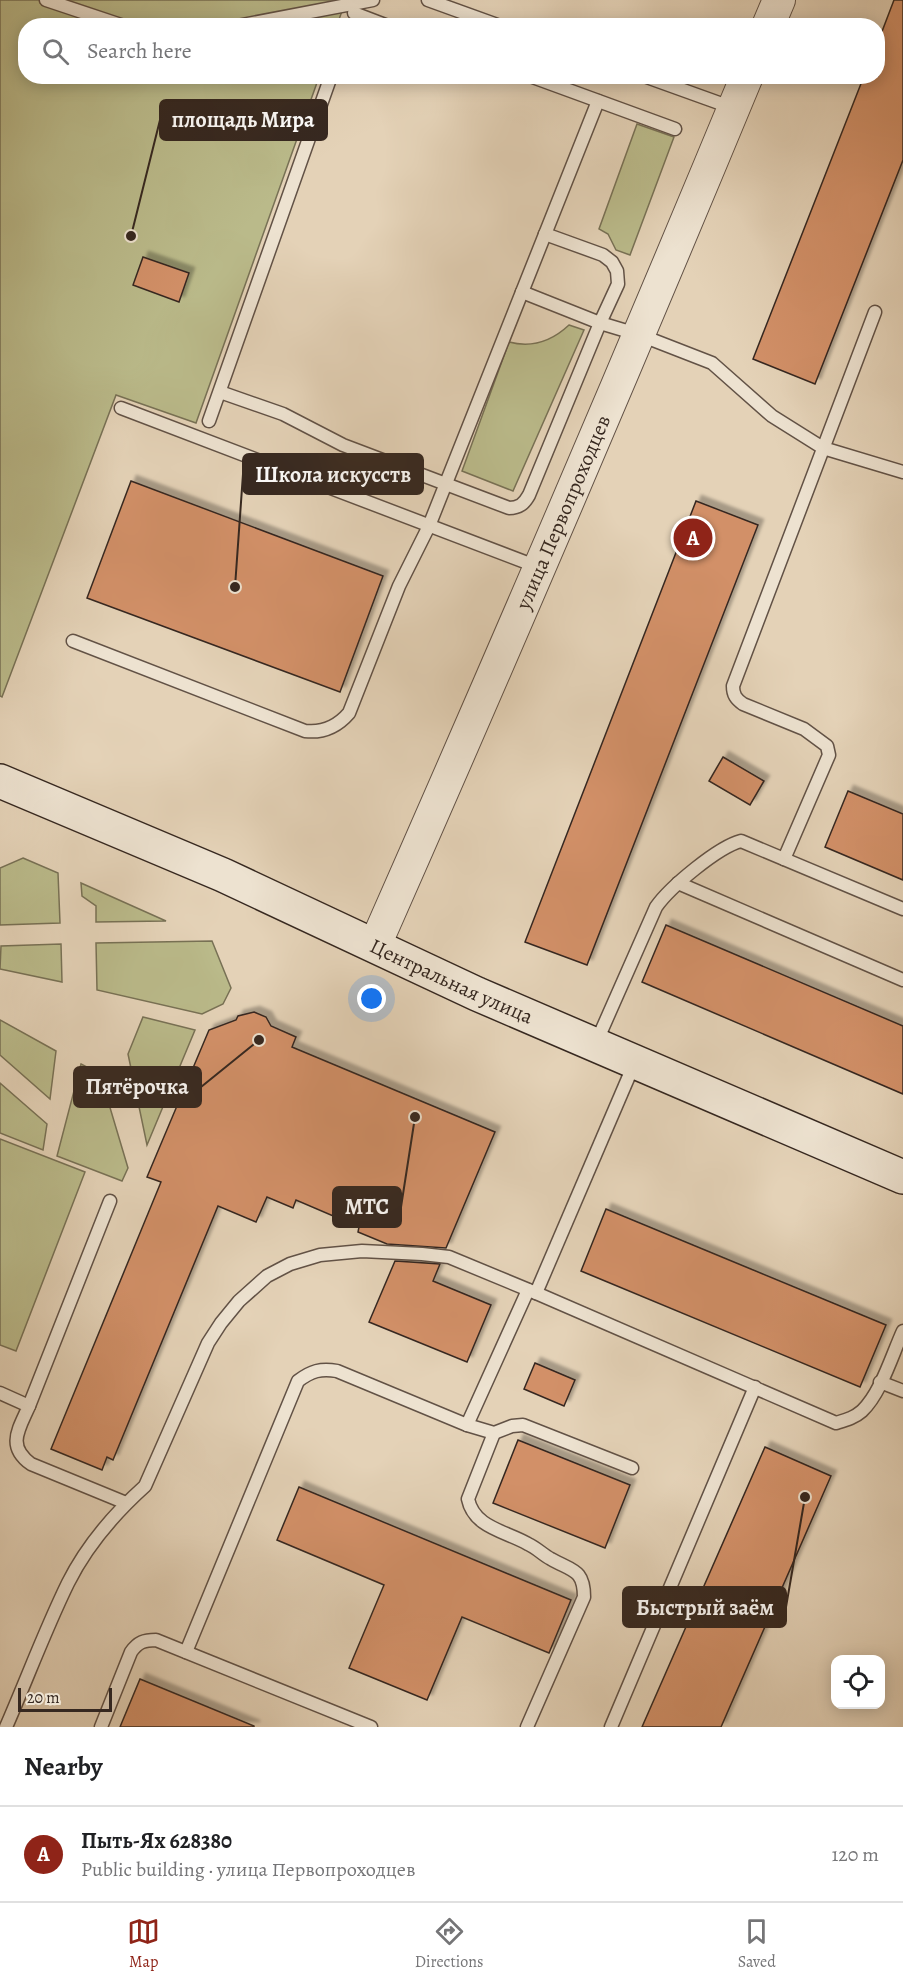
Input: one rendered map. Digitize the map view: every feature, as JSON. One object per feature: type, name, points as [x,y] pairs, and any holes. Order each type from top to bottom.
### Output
[{"type":"main road","name":"Центральная улица","points":[[0,781],[223,875],[477,993],[903,1177]]},
{"type":"street","points":[[771,18],[779,0]]},
{"type":"street","name":"улица Первопроходцев","points":[[375,945],[640,335],[744,84]]},
{"type":"lane","points":[[46,0],[100,18]]},
{"type":"lane","points":[[290,18],[356,8],[373,0]]},
{"type":"lane","points":[[428,0],[478,18]]},
{"type":"lane","points":[[352,18],[356,8]]},
{"type":"lane","points":[[356,8],[374,18]]},
{"type":"lane","points":[[209,421],[328,84]]},
{"type":"lane","points":[[552,84],[675,129]]},
{"type":"lane","points":[[666,84],[734,108]]},
{"type":"lane","points":[[72,640],[305,731],[329,729],[341,722],[349,713],[399,586],[429,526],[598,101]]},
{"type":"lane","points":[[220,392],[283,414],[343,445],[509,508],[517,508],[524,503],[618,284],[612,262],[603,255],[545,234]]},
{"type":"lane","points":[[522,292],[712,363],[772,416],[823,448],[903,472]]},
{"type":"lane","points":[[784,858],[828,755],[827,746],[804,729],[743,704],[733,693],[733,686],[875,312]]},
{"type":"lane","points":[[121,408],[540,568]]},
{"type":"lane","points":[[595,1044],[656,907],[664,895],[730,844],[741,841],[903,909]]},
{"type":"lane","points":[[678,883],[903,981]]},
{"type":"lane","points":[[467,1425],[532,1291],[635,1062]]},
{"type":"lane","points":[[110,1201],[16,1438],[16,1447],[21,1457],[31,1464],[126,1503]]},
{"type":"lane","points":[[6,1727],[69,1582],[88,1551],[126,1503],[145,1486],[208,1343],[239,1301],[267,1276],[290,1264],[320,1255],[362,1251],[449,1257],[836,1423],[849,1420],[870,1402],[903,1331]]},
{"type":"lane","points":[[186,1652],[298,1381],[315,1371],[326,1369],[338,1371],[467,1425],[494,1433],[512,1426],[523,1425],[632,1468]]},
{"type":"lane","points":[[880,1382],[903,1391]]},
{"type":"lane","points":[[611,1727],[755,1387]]},
{"type":"lane","points":[[0,1393],[29,1406]]},
{"type":"lane","points":[[494,1433],[468,1499],[470,1509],[485,1524],[529,1544],[551,1559],[570,1568],[580,1575],[584,1586],[584,1597],[527,1727]]},
{"type":"lane","points":[[101,1727],[131,1652],[137,1644],[146,1640],[156,1640],[371,1727]]},
{"type":"green space","points":[[0,0],[346,0],[340,18],[18,18],[18,84],[317,84],[196,423],[116,395],[2,697],[0,696]]},
{"type":"green space","points":[[637,124],[674,137],[630,255],[616,250],[608,234],[599,229]]},
{"type":"green space","points":[[569,325],[584,330],[513,491],[462,471],[509,342],[526,344],[541,342],[556,335]]},
{"type":"green space","points":[[23,858],[58,873],[60,923],[0,925],[0,868]]},
{"type":"green space","points":[[81,883],[166,921],[96,922],[96,906],[82,896]]},
{"type":"green space","points":[[212,941],[231,988],[223,1004],[202,1014],[97,990],[96,943]]},
{"type":"green space","points":[[61,944],[62,982],[0,969],[1,946]]},
{"type":"green space","points":[[143,1017],[195,1030],[147,1145],[128,1054]]},
{"type":"green space","points":[[0,1020],[56,1051],[50,1099],[0,1055]]},
{"type":"green space","points":[[81,1064],[100,1074],[128,1168],[122,1181],[57,1156]]},
{"type":"green space","points":[[0,1083],[47,1124],[43,1150],[0,1133]]},
{"type":"green space","points":[[0,1139],[85,1172],[16,1351],[0,1345]]},
{"type":"building","points":[[894,0],[903,0],[903,160],[815,384],[753,359],[861,84],[885,84],[885,24]]},
{"type":"building","points":[[143,257],[189,273],[179,302],[133,285]]},
{"type":"building","points":[[131,481],[383,576],[340,692],[87,598]]},
{"type":"building","points":[[696,501],[758,525],[587,965],[525,942]]},
{"type":"building","points":[[723,757],[764,781],[750,805],[709,781]]},
{"type":"building","points":[[848,791],[903,814],[903,880],[825,847]]},
{"type":"building","points":[[666,925],[903,1026],[903,1094],[642,982]]},
{"type":"building","points":[[254,1012],[266,1017],[271,1026],[296,1037],[292,1047],[495,1132],[446,1248],[387,1244],[358,1232],[359,1227],[296,1200],[293,1208],[267,1197],[256,1222],[218,1206],[113,1460],[107,1457],[102,1470],[51,1449],[161,1182],[147,1177],[209,1030],[236,1020],[238,1016]]},
{"type":"building","points":[[606,1209],[886,1325],[860,1387],[581,1271]]},
{"type":"building","points":[[395,1261],[440,1264],[433,1281],[491,1305],[467,1362],[369,1322]]},
{"type":"building","points":[[535,1363],[575,1380],[564,1406],[524,1389]]},
{"type":"building","points":[[518,1440],[630,1485],[605,1548],[493,1503]]},
{"type":"building","points":[[765,1447],[831,1476],[721,1727],[642,1727]]},
{"type":"building","points":[[299,1487],[571,1600],[549,1653],[462,1617],[427,1700],[349,1668],[384,1585],[277,1540]]},
{"type":"building","points":[[140,1679],[254,1726],[254,1727],[120,1727]]},
{"type":"place","name":"площадь Мира","points":[[131,236]]},
{"type":"place","name":"Пыть-Ях 628380","points":[[693,538]]},
{"type":"place","name":"Школа искусств","points":[[235,587]]},
{"type":"place","name":"Пятёрочка","points":[[259,1040]]},
{"type":"place","name":"МТС","points":[[415,1117]]},
{"type":"place","name":"Быстрый заём","points":[[805,1497]]}]
